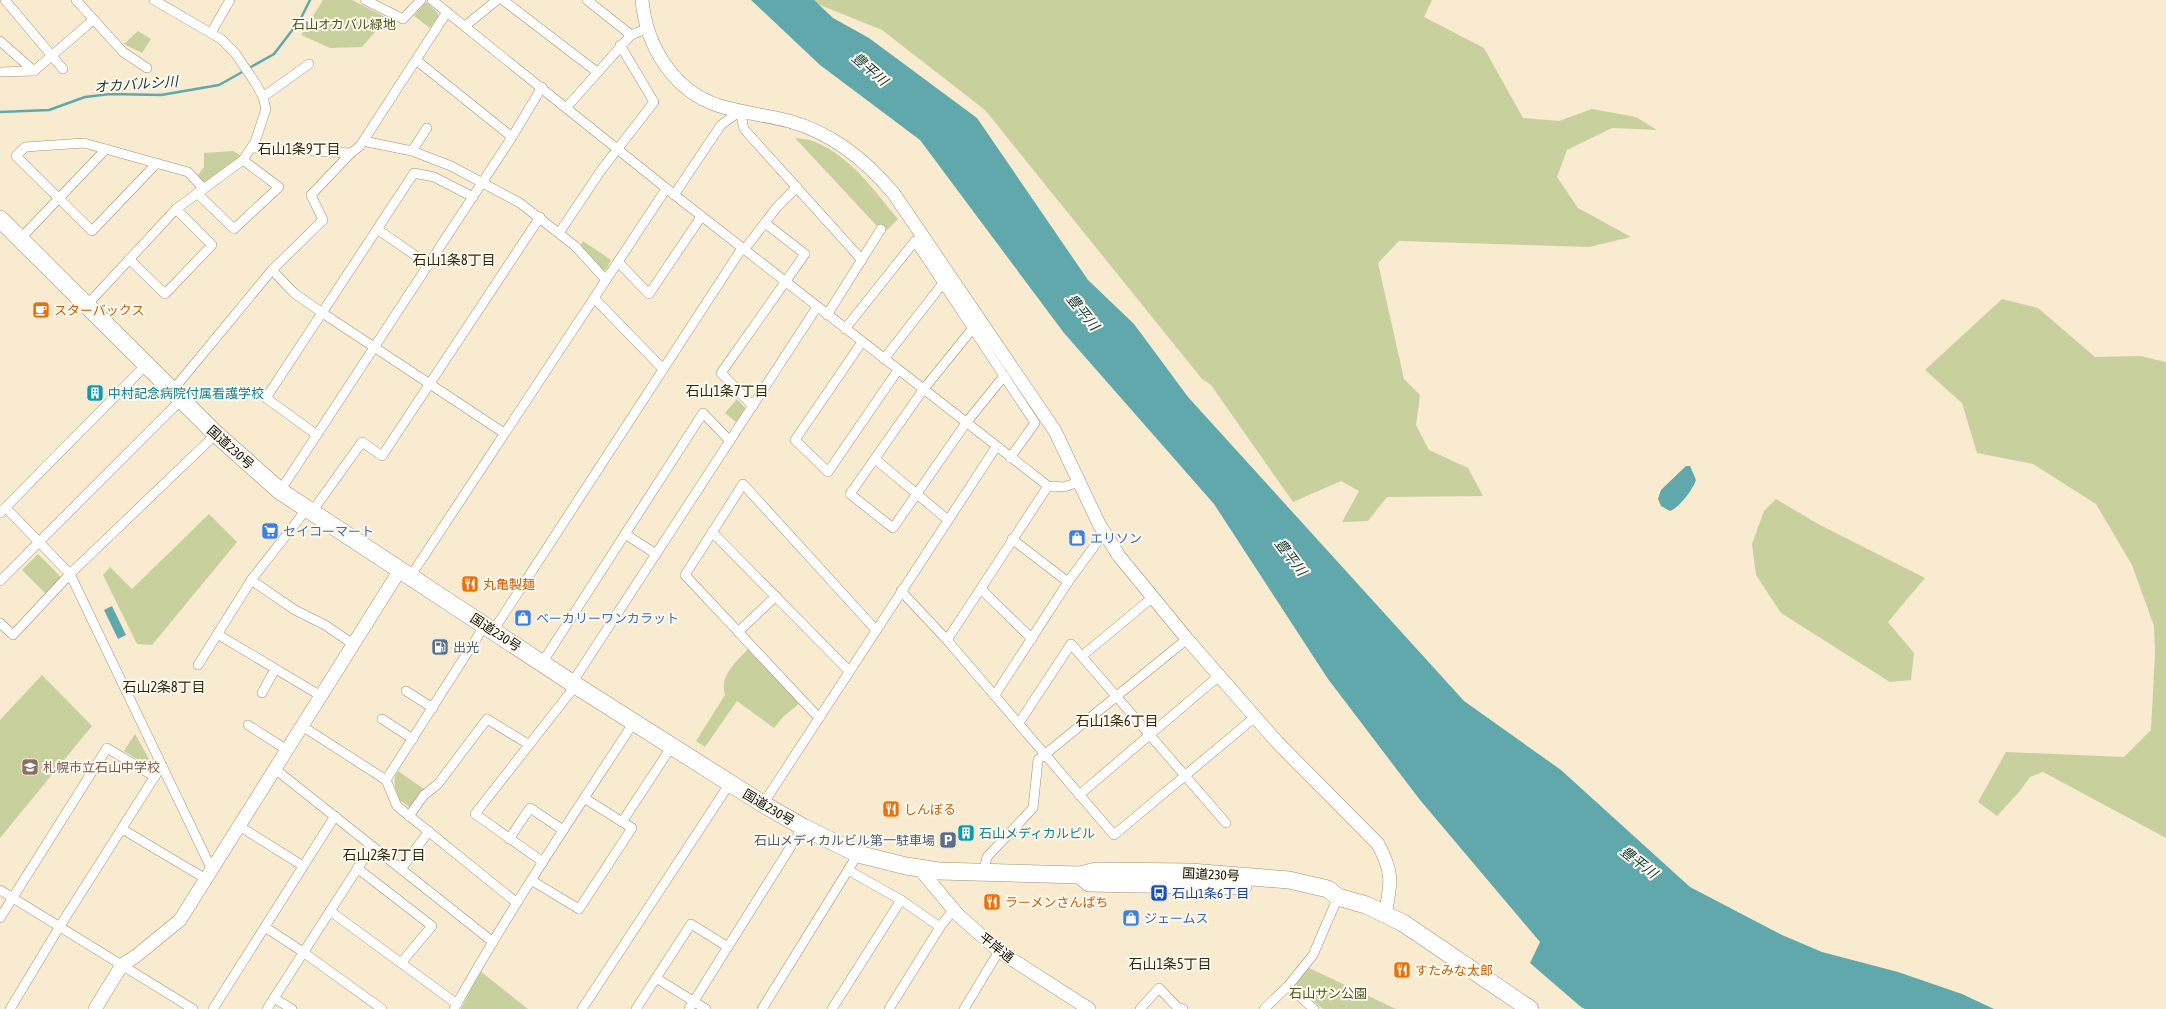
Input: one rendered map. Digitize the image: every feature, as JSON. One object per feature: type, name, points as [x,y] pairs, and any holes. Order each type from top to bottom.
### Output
[{"type":"highway","name":"国道230号","points":[[0,220],[216,434],[280,491],[308,511],[574,684],[763,804],[803,827],[858,854],[919,868],[983,873],[1080,875],[1096,871],[1190,872],[1289,880],[1328,889],[1338,898],[1366,905],[1404,923],[1530,1009]]},
{"type":"street","points":[[5,0],[63,69]]},
{"type":"street","points":[[76,0],[123,52],[147,68]]},
{"type":"street","points":[[87,305],[176,210],[243,160],[252,148],[264,120],[266,110],[263,97],[235,53],[221,39],[154,0]]},
{"type":"street","points":[[211,33],[230,0]]},
{"type":"street","points":[[364,0],[403,19],[422,0]]},
{"type":"street","points":[[432,0],[618,148],[701,217],[1010,458],[1048,486],[1064,487],[1079,482]]},
{"type":"street","points":[[465,26],[497,0]]},
{"type":"street","points":[[503,0],[597,72]]},
{"type":"street","points":[[587,0],[631,35]]},
{"type":"street","points":[[642,0],[646,29],[672,75],[696,95],[718,105],[789,121],[832,139],[855,154],[877,173],[941,260],[1056,431],[1104,533],[1119,556],[1187,639],[1220,675],[1255,717],[1310,776],[1378,844],[1387,861],[1390,874],[1391,888],[1386,915]]},
{"type":"street","points":[[0,581],[177,395],[272,270],[323,220],[311,195],[351,153],[360,146],[447,12]]},
{"type":"street","points":[[0,72],[34,71],[93,20]]},
{"type":"street","points":[[566,108],[620,45],[631,35],[646,29]]},
{"type":"street","points":[[0,41],[34,71]]},
{"type":"street","points":[[559,233],[618,148],[654,102],[620,45]]},
{"type":"street","points":[[416,60],[512,137]]},
{"type":"street","points":[[263,97],[310,64]]},
{"type":"street","points":[[280,491],[429,266],[512,137],[542,87]]},
{"type":"street","points":[[740,111],[744,129],[862,260]]},
{"type":"street","points":[[674,195],[722,125],[740,111]]},
{"type":"street","points":[[412,151],[427,128]]},
{"type":"street","points":[[363,141],[412,151],[451,166],[520,203],[540,217],[575,246],[606,280]]},
{"type":"street","points":[[157,163],[92,232],[16,156],[25,147],[84,143],[157,163],[188,172],[200,191],[234,229],[279,187],[243,160]]},
{"type":"street","points":[[252,148],[351,153]]},
{"type":"street","points":[[20,239],[106,149]]},
{"type":"street","points":[[317,435],[266,398],[322,312],[414,173],[434,177],[473,197]]},
{"type":"street","points":[[386,780],[743,249],[777,207],[797,188]]},
{"type":"street","points":[[95,1009],[122,965],[136,956],[180,920],[353,644],[504,433],[666,189]]},
{"type":"street","points":[[128,260],[165,294],[212,245],[176,210]]},
{"type":"street","points":[[198,665],[251,580],[362,442],[382,456],[540,217]]},
{"type":"street","points":[[618,262],[649,294],[701,217]]},
{"type":"street","points":[[753,406],[721,373],[805,254],[765,223]]},
{"type":"street","points":[[377,229],[429,266]]},
{"type":"street","points":[[827,315],[881,229]]},
{"type":"street","points":[[845,328],[915,241],[1036,423],[1010,458]]},
{"type":"street","points":[[272,270],[294,293],[504,433]]},
{"type":"street","points":[[884,359],[943,283]]},
{"type":"street","points":[[594,298],[663,368]]},
{"type":"street","points":[[543,862],[475,814],[574,684],[656,554],[817,307]]},
{"type":"street","points":[[972,328],[924,390],[850,494],[893,528],[966,423],[1004,376]]},
{"type":"street","points":[[862,342],[795,440],[828,472],[898,370]]},
{"type":"street","points":[[147,364],[3,510],[39,541],[70,574],[162,766],[209,875]]},
{"type":"street","points":[[542,663],[703,413],[730,441]]},
{"type":"street","points":[[0,623],[13,635],[70,574],[216,434]]},
{"type":"street","points":[[763,804],[996,447]]},
{"type":"street","points":[[875,459],[948,520]]},
{"type":"street","points":[[819,718],[685,575],[743,484],[876,630]]},
{"type":"street","points":[[947,640],[1048,486]]},
{"type":"street","points":[[712,532],[849,671]]},
{"type":"street","points":[[995,695],[1068,582],[1104,533]]},
{"type":"street","points":[[625,534],[656,554]]},
{"type":"street","points":[[1012,539],[1068,582]]},
{"type":"street","points":[[251,580],[295,610],[325,625],[353,644]]},
{"type":"street","points":[[981,589],[1032,639]]},
{"type":"street","points":[[901,591],[947,640],[1114,835],[1255,717]]},
{"type":"street","points":[[738,632],[776,596]]},
{"type":"street","points":[[1082,656],[1153,597]]},
{"type":"street","points":[[217,634],[321,696]]},
{"type":"street","points":[[983,873],[987,857],[1033,808],[1038,760],[1187,639]]},
{"type":"street","points":[[1019,723],[1071,644],[1226,823]]},
{"type":"street","points":[[262,693],[275,669]]},
{"type":"street","points":[[1079,795],[1220,675]]},
{"type":"street","points":[[406,691],[433,708]]},
{"type":"street","points":[[382,719],[413,739]]},
{"type":"street","points":[[409,816],[424,795],[438,784],[487,719],[528,744]]},
{"type":"street","points":[[330,911],[401,963],[456,1006],[531,880],[634,722]]},
{"type":"street","points":[[248,726],[287,750]]},
{"type":"street","points":[[302,726],[386,780],[397,806],[517,903]]},
{"type":"street","points":[[622,822],[672,746]]},
{"type":"street","points":[[0,918],[107,748],[154,777]]},
{"type":"street","points":[[10,1009],[60,926],[162,766]]},
{"type":"street","points":[[275,769],[493,942]]},
{"type":"street","points":[[582,1009],[730,783]]},
{"type":"street","points":[[531,880],[578,909],[632,828],[584,798]]},
{"type":"street","points":[[509,839],[530,808],[564,830]]},
{"type":"street","points":[[213,1009],[335,816]]},
{"type":"street","points":[[239,826],[304,866]]},
{"type":"street","points":[[692,1005],[803,827]]},
{"type":"street","points":[[122,829],[209,875]]},
{"type":"street","points":[[401,869],[429,831]]},
{"type":"street","points":[[267,1009],[372,846]]},
{"type":"street","points":[[762,1009],[858,854]]},
{"type":"street","points":[[357,868],[432,926],[401,963]]},
{"type":"street","name":"平岸通","points":[[919,868],[954,909],[999,951],[1081,1007]]},
{"type":"street","points":[[848,870],[901,900],[940,927]]},
{"type":"street","points":[[0,890],[193,1009]]},
{"type":"street","points":[[1264,1009],[1288,986],[1313,955],[1338,898]]},
{"type":"street","points":[[832,1009],[901,900]]},
{"type":"street","points":[[889,1009],[940,927],[954,909]]},
{"type":"street","points":[[636,1009],[691,924],[728,947]]},
{"type":"street","points":[[265,927],[303,952],[382,1009]]},
{"type":"street","points":[[964,1009],[999,951]]},
{"type":"street","points":[[656,978],[692,1005],[706,1009]]},
{"type":"street","points":[[1288,986],[1314,1009]]},
{"type":"street","points":[[1140,1009],[1159,988],[1177,1007],[1183,1009]]},
{"type":"street","points":[[274,998],[292,1009]]},
{"type":"green space","name":"石山オカバル緑地","points":[[323,0],[352,0],[387,18],[362,47],[330,48],[301,35]]},
{"type":"green space","points":[[813,0],[1432,0],[1424,17],[1484,48],[1523,118],[1559,121],[1592,109],[1636,117],[1657,130],[1612,128],[1567,150],[1557,177],[1578,208],[1631,237],[1589,247],[1399,241],[1378,263],[1404,379],[1420,395],[1416,425],[1429,450],[1468,468],[1483,496],[1387,497],[1368,521],[1342,522],[1359,491],[1341,481],[1293,502],[1211,385],[1202,379],[985,110],[882,30],[815,3]]},
{"type":"green space","points":[[426,2],[438,13],[438,17],[430,28],[414,16]]},
{"type":"green space","points":[[138,31],[151,39],[142,53],[124,44]]},
{"type":"green space","points":[[795,138],[813,141],[839,155],[850,164],[898,219],[886,231],[877,226]]},
{"type":"green space","points":[[233,151],[241,156],[210,182],[203,182],[198,175],[204,167],[204,153]]},
{"type":"green space","points":[[583,241],[611,260],[606,270],[602,270],[580,246]]},
{"type":"green space","points":[[2002,299],[2038,308],[2095,357],[2140,356],[2166,362],[2166,838],[2043,772],[2030,777],[2019,792],[1997,816],[1978,802],[2006,752],[2124,757],[2151,730],[2155,653],[2154,626],[2132,565],[2096,504],[2033,464],[1977,453],[1962,403],[1925,370]]},
{"type":"green space","points":[[737,399],[746,409],[737,423],[725,413]]},
{"type":"green space","points":[[1776,499],[1818,524],[1925,578],[1888,622],[1914,653],[1911,680],[1890,682],[1781,613],[1756,575],[1752,544],[1764,511]]},
{"type":"green space","points":[[209,514],[237,542],[152,645],[137,644],[103,575],[110,567],[132,589]]},
{"type":"green space","points":[[38,554],[60,576],[61,580],[47,595],[22,570]]},
{"type":"green space","points":[[748,649],[800,703],[783,717],[774,728],[737,701],[705,747],[696,741],[725,695],[724,682],[726,676],[734,664]]},
{"type":"green space","points":[[42,675],[92,726],[0,838],[0,720]]},
{"type":"green space","points":[[135,734],[153,766],[149,767],[124,751]]},
{"type":"green space","points":[[398,771],[424,789],[410,807],[399,800],[394,782]]},
{"type":"green space","name":"石山サン公園","points":[[1309,968],[1396,1009],[1323,1009],[1297,987],[1296,983]]},
{"type":"green space","points":[[480,971],[528,1009],[461,1009]]},
{"type":"water","name":"豊平川","points":[[751,0],[814,0],[833,18],[869,38],[977,118],[1088,280],[1134,324],[1188,397],[1464,701],[1561,770],[1690,887],[1782,935],[1822,952],[1898,972],[1962,994],[1994,1009],[1585,1009],[1581,1007],[1530,963],[1540,942],[1420,800],[1328,679],[1214,504],[1064,333],[920,140],[820,65]]},
{"type":"water","points":[[1686,466],[1690,466],[1696,480],[1686,497],[1678,506],[1670,511],[1661,506],[1658,499],[1661,490]]},
{"type":"water","points":[[112,606],[126,635],[118,639],[104,610]]},
{"type":"waterway","name":"オカバルシ川","points":[[249,68],[274,54],[300,20],[310,0]]},
{"type":"waterway","name":"オカバルシ川","points":[[0,112],[49,110],[85,97],[110,94],[161,95],[219,85],[244,71]]},
{"type":"place","name":"スターバックス","points":[[41,310]]},
{"type":"place","name":"中村記念病院付属看護学校","points":[[95,393]]},
{"type":"place","name":"セイコーマート","points":[[270,531]]},
{"type":"place","name":"エリソン","points":[[1077,538]]},
{"type":"place","name":"丸亀製麺","points":[[470,584]]},
{"type":"place","name":"ベーカリーワンカラット","points":[[523,618]]},
{"type":"place","name":"出光","points":[[440,647]]},
{"type":"place","name":"札幌市立石山中学校","points":[[30,767]]},
{"type":"place","name":"しんぼる","points":[[891,809]]},
{"type":"place","name":"石山メディカルビル","points":[[966,833]]},
{"type":"place","name":"石山メディカルビル第一駐車場","points":[[948,840]]},
{"type":"place","name":"石山1条6丁目","points":[[1159,893]]},
{"type":"place","name":"ラーメンさんぱち","points":[[992,902]]},
{"type":"place","name":"ジェームス","points":[[1131,918]]},
{"type":"place","name":"すたみな太郎","points":[[1402,970]]},
{"type":"district","name":"石山1条9丁目","points":[[299,149]]},
{"type":"district","name":"石山1条8丁目","points":[[454,260]]},
{"type":"district","name":"石山1条7丁目","points":[[727,391]]},
{"type":"district","name":"石山2条8丁目","points":[[164,687]]},
{"type":"district","name":"石山1条6丁目","points":[[1117,721]]},
{"type":"district","name":"石山2条7丁目","points":[[384,855]]},
{"type":"district","name":"石山1条5丁目","points":[[1170,964]]}]
